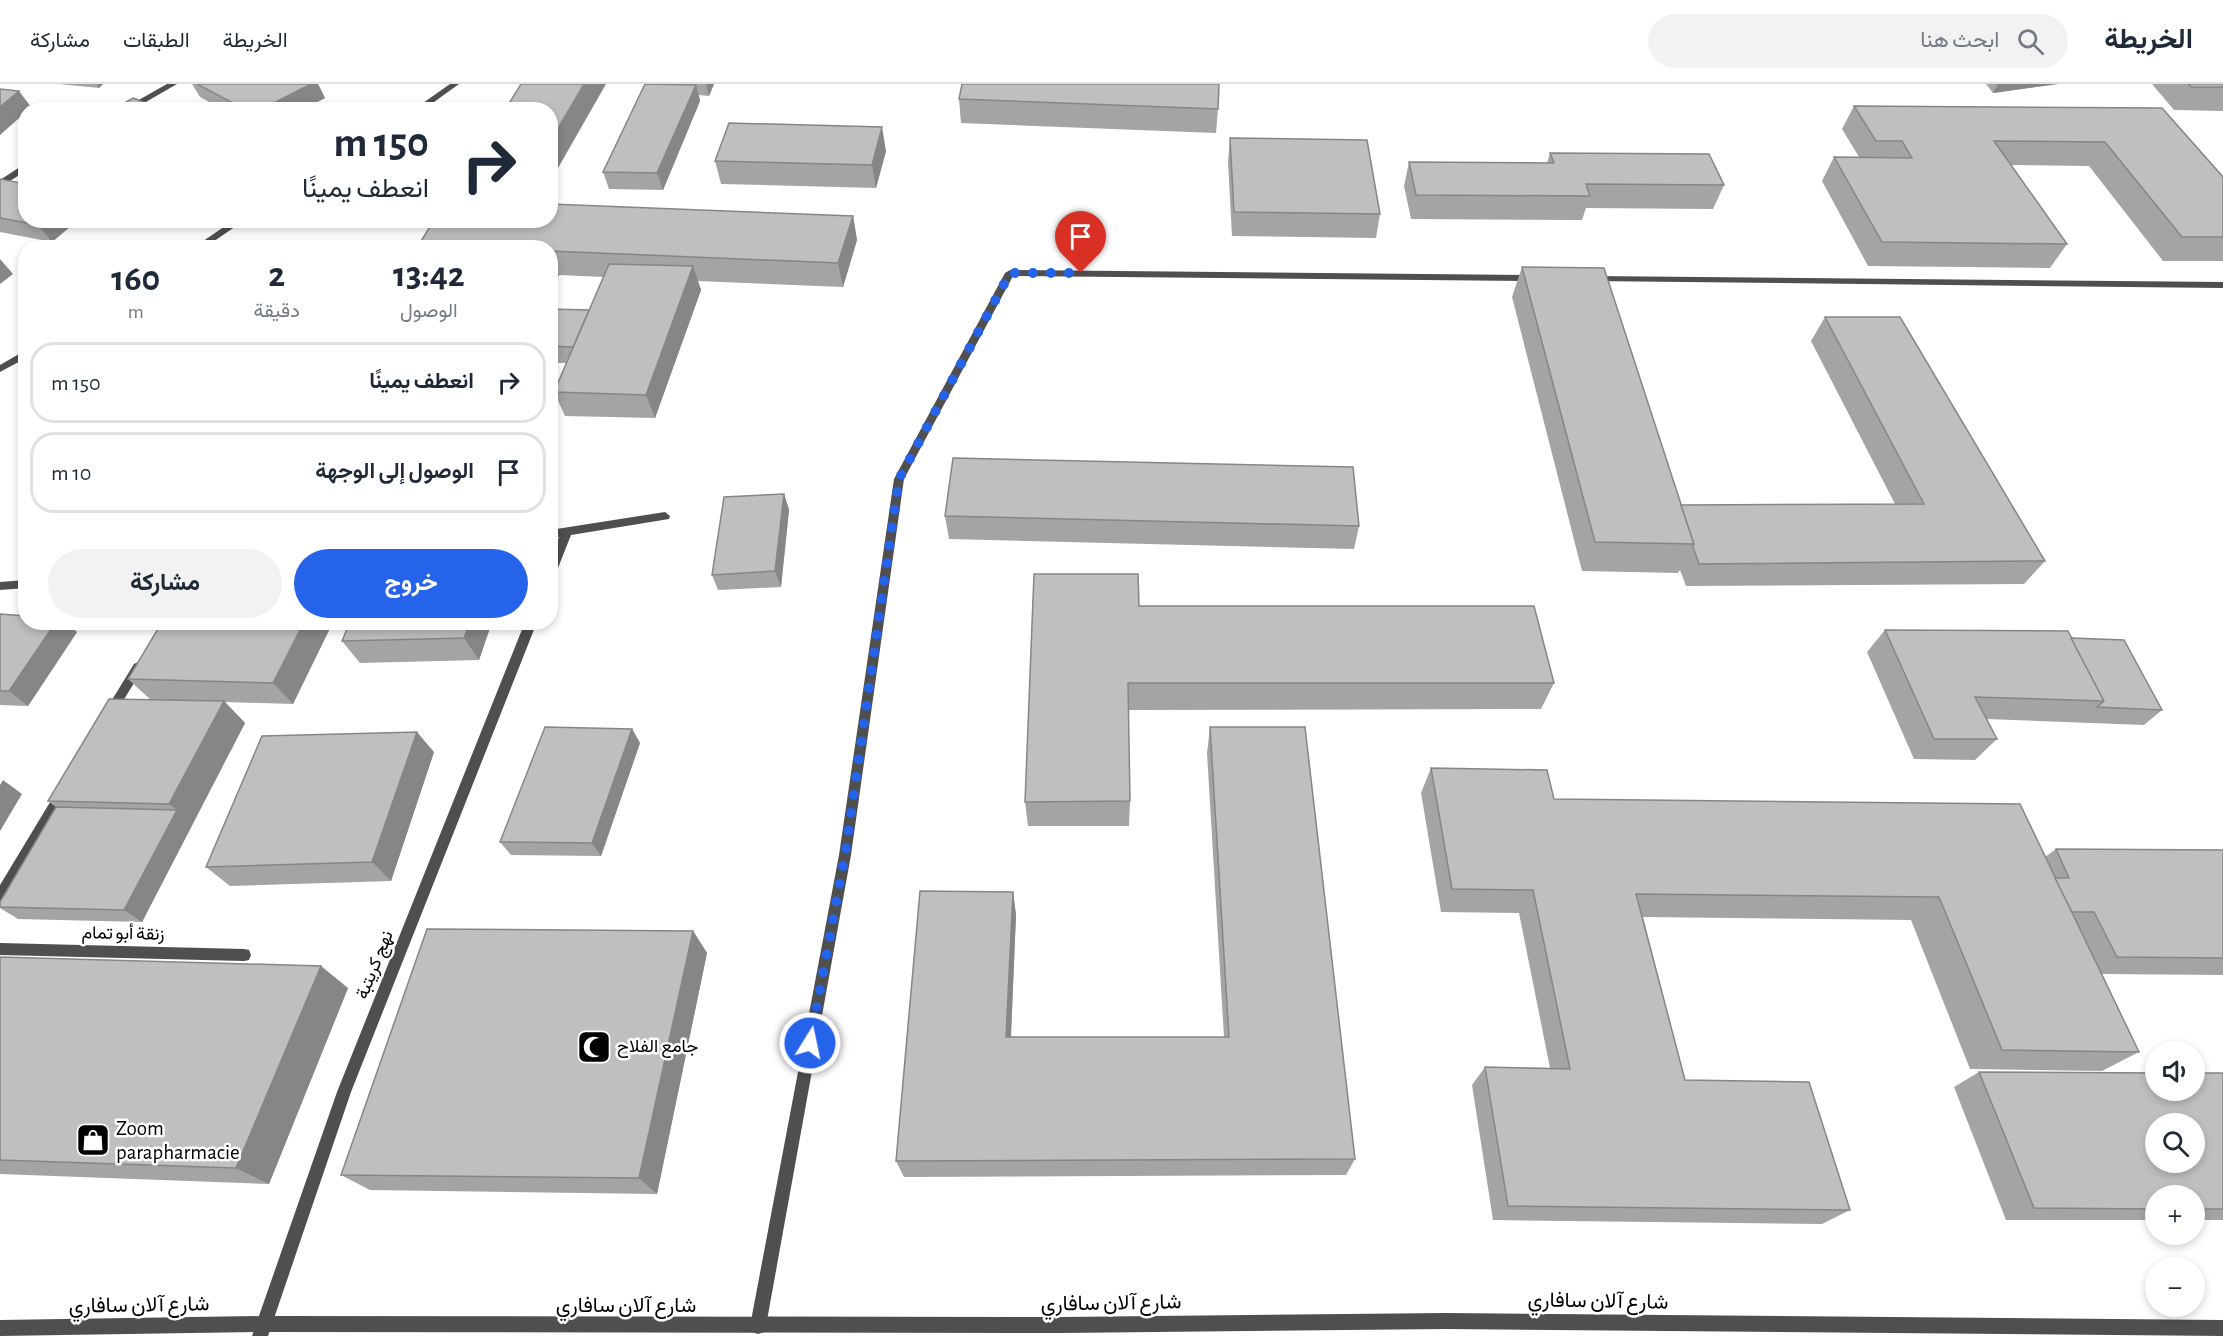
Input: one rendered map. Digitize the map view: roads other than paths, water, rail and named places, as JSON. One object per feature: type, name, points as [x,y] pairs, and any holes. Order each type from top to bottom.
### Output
[{"type":"street","points":[[140,102],[173,84]]},
{"type":"street","points":[[429,102],[455,84]]},
{"type":"street","points":[[0,184],[18,172]]},
{"type":"street","points":[[209,240],[228,228]]},
{"type":"street","points":[[758,1326],[845,855],[899,479],[1010,273],[1546,278]]},
{"type":"street","points":[[1582,279],[2223,285]]},
{"type":"street","points":[[0,369],[18,358]]},
{"type":"street","points":[[558,533],[665,516]]},
{"type":"street","points":[[558,553],[567,531]]},
{"type":"street","points":[[0,586],[18,585]]},
{"type":"street","name":"نهج كريتبة","points":[[262,1330],[344,1092],[528,630]]},
{"type":"street","points":[[105,722],[147,652]]},
{"type":"street","points":[[0,897],[69,782]]},
{"type":"street","name":"زنقة أبو تمام","points":[[0,949],[244,955]]},
{"type":"street","name":"شارع آلان سافاري","points":[[0,1328],[262,1330],[758,1326],[1062,1331],[1446,1320],[2223,1328]]},
{"type":"place","name":"جامع الفلاح","points":[[594,1047]]},
{"type":"place","name":"Zoom parapharmacie","points":[[93,1140]]}]
